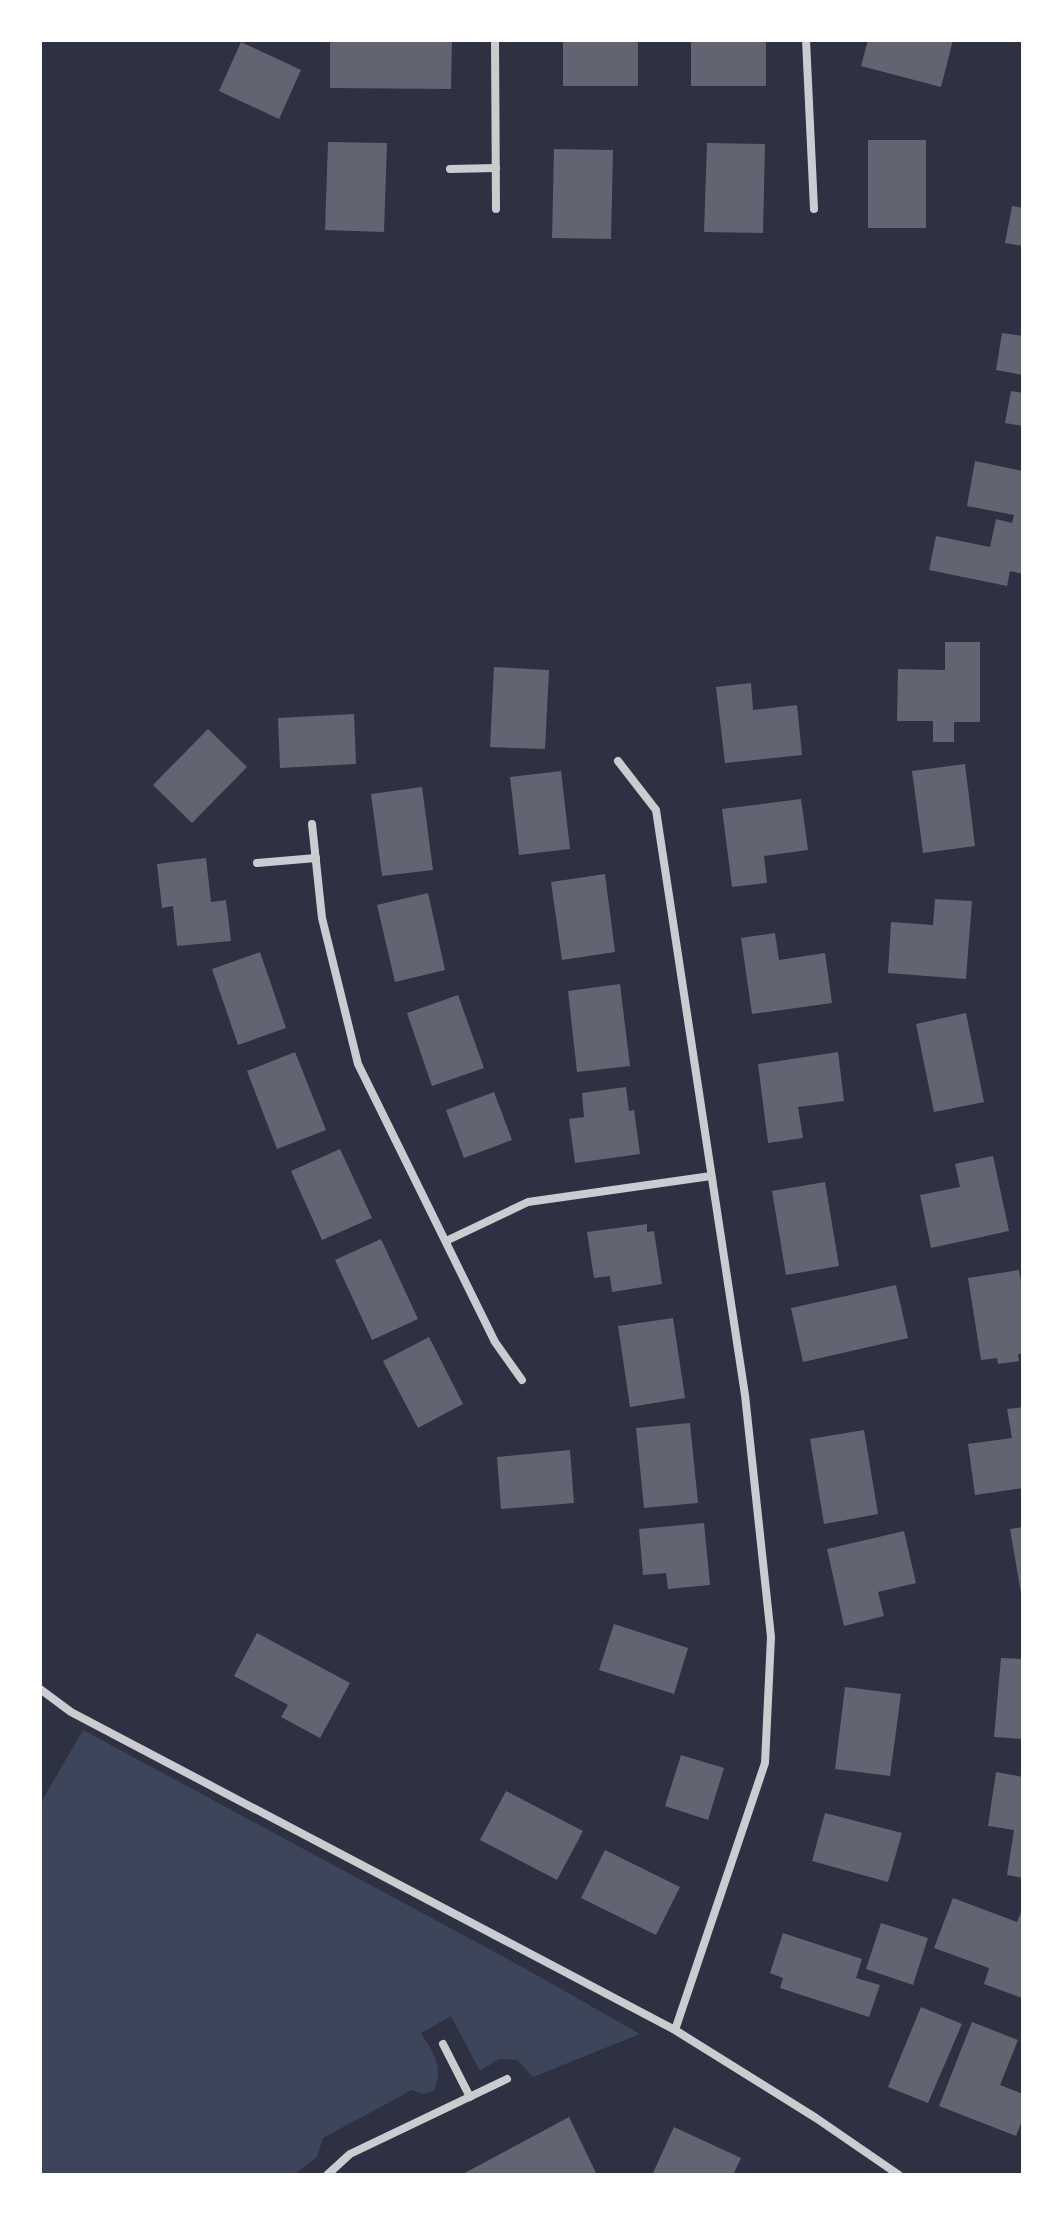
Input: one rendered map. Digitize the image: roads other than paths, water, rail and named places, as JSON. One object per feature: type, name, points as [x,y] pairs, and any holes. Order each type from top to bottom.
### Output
[{"type":"street","points":[[495,40],[496,209]]},
{"type":"street","points":[[806,40],[814,209]]},
{"type":"street","points":[[450,169],[496,168]]},
{"type":"street","points":[[618,761],[656,810],[745,1395],[771,1637],[765,1763],[675,2030]]},
{"type":"street","points":[[312,824],[322,918],[358,1064],[495,1342],[522,1380]]},
{"type":"street","points":[[257,863],[316,858]]},
{"type":"street","points":[[446,1241],[528,1202],[711,1176]]},
{"type":"street","points":[[40,1689],[71,1712],[675,2030],[816,2118],[899,2175]]},
{"type":"street","points":[[443,2044],[470,2097]]},
{"type":"street","points":[[327,2175],[350,2154],[507,2079]]}]
